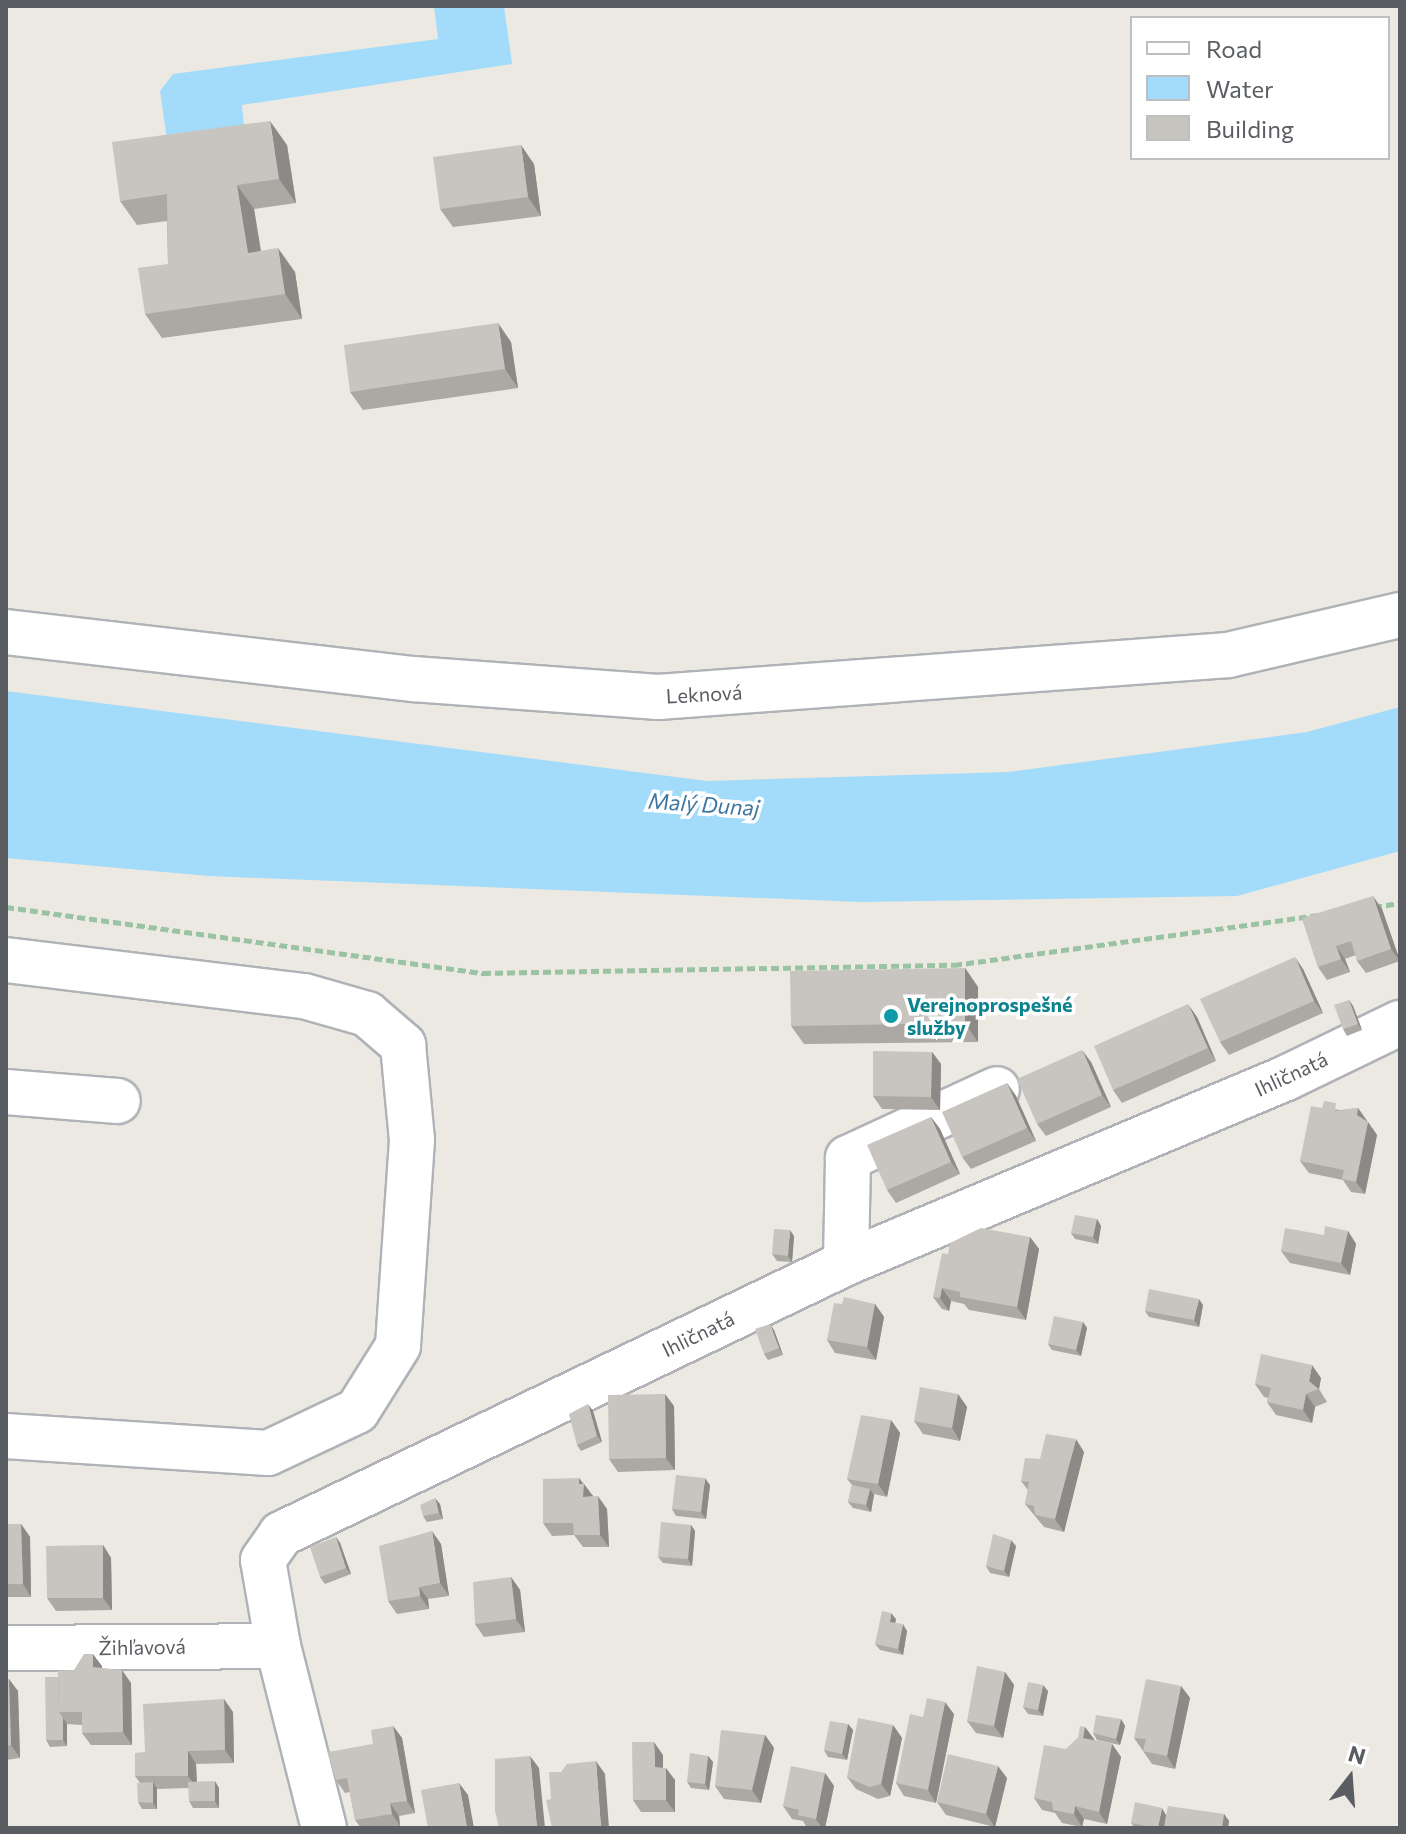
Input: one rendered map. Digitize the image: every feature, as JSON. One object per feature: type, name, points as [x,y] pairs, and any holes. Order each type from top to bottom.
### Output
[{"type":"street","name":"Leknová","points":[[6,632],[413,679],[658,697],[1228,655],[1400,615]]},
{"type":"street","points":[[6,960],[304,996],[367,1014],[403,1045],[412,1140],[398,1346],[357,1411],[268,1453],[6,1436]]},
{"type":"street","name":"Ihličnatá","points":[[324,1828],[278,1646],[263,1560],[281,1534],[846,1263],[1286,1078],[1400,1023]]},
{"type":"street","points":[[846,1263],[848,1158],[1005,1085]]},
{"type":"street","points":[[6,1092],[118,1101]]},
{"type":"street","name":"Žihľavová","points":[[6,1648],[278,1646]]},
{"type":"path","points":[[1360,909],[1400,903]]},
{"type":"path","points":[[6,907],[483,973],[954,965],[1328,913]]},
{"type":"water","points":[[434,6],[504,6],[512,64],[242,105],[246,151],[170,161],[160,91],[173,74],[438,39]]},
{"type":"water","name":"Malý Dunaj","points":[[6,691],[707,781],[1009,772],[1307,732],[1400,707],[1400,851],[1237,896],[860,902],[209,876],[6,858]]},
{"type":"building","points":[[270,121],[279,179],[237,185],[248,253],[278,248],[285,294],[145,314],[138,268],[168,264],[167,194],[120,201],[112,142]]},
{"type":"building","points":[[521,145],[528,197],[440,209],[433,157]]},
{"type":"building","points":[[498,323],[505,369],[350,392],[344,345]]},
{"type":"building","points":[[1373,896],[1391,949],[1357,961],[1351,941],[1336,946],[1341,959],[1318,967],[1302,918]]},
{"type":"building","points":[[1295,957],[1314,1001],[1220,1042],[1200,999]]},
{"type":"building","name":"Verejnoprospešné služby","points":[[965,968],[965,1023],[791,1026],[790,971]]},
{"type":"building","points":[[1349,1000],[1358,1024],[1343,1029],[1334,1005]]},
{"type":"building","points":[[1188,1004],[1208,1048],[1113,1090],[1094,1046]]},
{"type":"building","points":[[1082,1050],[1102,1095],[1037,1124],[1017,1079]]},
{"type":"building","points":[[873,1051],[932,1052],[931,1097],[873,1096]]},
{"type":"building","points":[[1007,1083],[1027,1128],[962,1157],[942,1112]]},
{"type":"building","points":[[1324,1101],[1336,1103],[1335,1111],[1358,1108],[1357,1115],[1368,1122],[1356,1182],[1342,1179],[1344,1170],[1300,1161],[1311,1106],[1322,1108]]},
{"type":"building","points":[[931,1117],[951,1162],[887,1190],[867,1145]]},
{"type":"building","points":[[1075,1215],[1097,1219],[1093,1237],[1071,1233]]},
{"type":"building","points":[[1325,1226],[1348,1231],[1341,1263],[1281,1251],[1285,1228],[1324,1235]]},
{"type":"building","points":[[981,1228],[1030,1237],[1017,1307],[960,1297],[960,1292],[942,1288],[940,1298],[933,1297],[942,1253],[948,1254],[950,1243]]},
{"type":"building","points":[[774,1229],[790,1230],[788,1256],[772,1254]]},
{"type":"building","points":[[1149,1289],[1199,1299],[1194,1320],[1145,1311]]},
{"type":"building","points":[[844,1297],[875,1304],[867,1347],[827,1340],[834,1303],[842,1304]]},
{"type":"building","points":[[1054,1316],[1083,1322],[1076,1350],[1048,1344]]},
{"type":"building","points":[[770,1324],[779,1348],[764,1354],[755,1329]]},
{"type":"building","points":[[1261,1354],[1312,1365],[1309,1381],[1318,1389],[1306,1394],[1303,1410],[1267,1402],[1271,1388],[1255,1384]]},
{"type":"building","points":[[920,1387],[958,1394],[952,1428],[914,1421]]},
{"type":"building","points":[[665,1394],[666,1458],[609,1459],[608,1395]]},
{"type":"building","points":[[588,1404],[597,1436],[577,1445],[569,1414]]},
{"type":"building","points":[[861,1415],[891,1420],[878,1484],[847,1479]]},
{"type":"building","points":[[1046,1434],[1076,1439],[1055,1519],[1035,1515],[1034,1506],[1025,1504],[1029,1482],[1021,1481],[1025,1458],[1040,1459]]},
{"type":"building","points":[[676,1475],[705,1478],[701,1512],[672,1509]]},
{"type":"building","points":[[579,1478],[579,1484],[584,1484],[583,1497],[598,1496],[600,1535],[574,1535],[573,1523],[543,1523],[543,1479]]},
{"type":"building","points":[[852,1485],[870,1489],[866,1505],[848,1502]]},
{"type":"building","points":[[435,1498],[439,1513],[423,1516],[420,1505]]},
{"type":"building","points":[[661,1522],[691,1525],[688,1559],[658,1557]]},
{"type":"building","points":[[6,1524],[21,1524],[23,1584],[6,1584]]},
{"type":"building","points":[[432,1531],[440,1583],[419,1587],[420,1596],[388,1601],[379,1546]]},
{"type":"building","points":[[993,1534],[1011,1540],[1004,1571],[986,1566]]},
{"type":"building","points":[[336,1537],[346,1568],[320,1577],[310,1547]]},
{"type":"building","points":[[103,1545],[103,1598],[47,1598],[46,1546]]},
{"type":"building","points":[[511,1577],[516,1619],[475,1624],[473,1582]]},
{"type":"building","points":[[882,1611],[891,1613],[890,1622],[903,1624],[898,1649],[875,1644]]},
{"type":"building","points":[[84,1654],[93,1654],[93,1667],[122,1670],[123,1732],[82,1733],[82,1712],[59,1712],[58,1671],[74,1670]]},
{"type":"building","points":[[977,1666],[1005,1672],[994,1726],[967,1721]]},
{"type":"building","points":[[45,1677],[58,1677],[63,1740],[46,1740]]},
{"type":"building","points":[[6,1679],[9,1679],[11,1745],[6,1746]]},
{"type":"building","points":[[1146,1679],[1181,1686],[1167,1756],[1143,1751],[1146,1739],[1134,1738]]},
{"type":"building","points":[[1028,1682],[1043,1685],[1038,1710],[1023,1707]]},
{"type":"building","points":[[927,1698],[945,1702],[928,1790],[896,1783],[910,1714],[923,1717]]},
{"type":"building","points":[[224,1699],[225,1750],[188,1751],[188,1776],[135,1776],[135,1753],[145,1752],[143,1704]]},
{"type":"building","points":[[1096,1715],[1121,1719],[1116,1739],[1093,1733]]},
{"type":"building","points":[[858,1718],[893,1725],[881,1784],[869,1787],[847,1777]]},
{"type":"building","points":[[830,1721],[848,1724],[842,1754],[824,1750]]},
{"type":"building","points":[[393,1726],[407,1801],[390,1803],[392,1814],[355,1820],[347,1778],[336,1780],[328,1752],[373,1744],[371,1730]]},
{"type":"building","points":[[1080,1726],[1085,1727],[1083,1738],[1112,1744],[1099,1812],[1075,1806],[1074,1814],[1053,1810],[1052,1802],[1034,1798],[1044,1745],[1066,1749],[1078,1738]]},
{"type":"building","points":[[721,1730],[765,1735],[752,1790],[715,1786]]},
{"type":"building","points":[[632,1742],[654,1742],[655,1767],[666,1768],[666,1800],[633,1800]]},
{"type":"building","points":[[690,1753],[708,1756],[705,1784],[687,1782]]},
{"type":"building","points":[[948,1754],[998,1766],[986,1814],[937,1802]]},
{"type":"building","points":[[530,1756],[537,1828],[499,1828],[495,1811],[495,1759]]},
{"type":"building","points":[[596,1761],[601,1828],[552,1828],[546,1800],[551,1799],[549,1772],[561,1772],[567,1764]]},
{"type":"building","points":[[791,1766],[825,1773],[816,1819],[798,1815],[799,1810],[783,1806]]},
{"type":"building","points":[[215,1781],[215,1801],[189,1801],[188,1782]]},
{"type":"building","points":[[153,1782],[153,1803],[138,1802],[137,1783]]},
{"type":"building","points":[[459,1783],[467,1828],[428,1828],[421,1790]]},
{"type":"building","points":[[1135,1802],[1162,1808],[1158,1828],[1131,1823]]},
{"type":"building","points":[[1168,1806],[1224,1814],[1222,1828],[1164,1828]]},
{"type":"place","name":"Verejnoprospešné služby","points":[[891,1016]]}]
